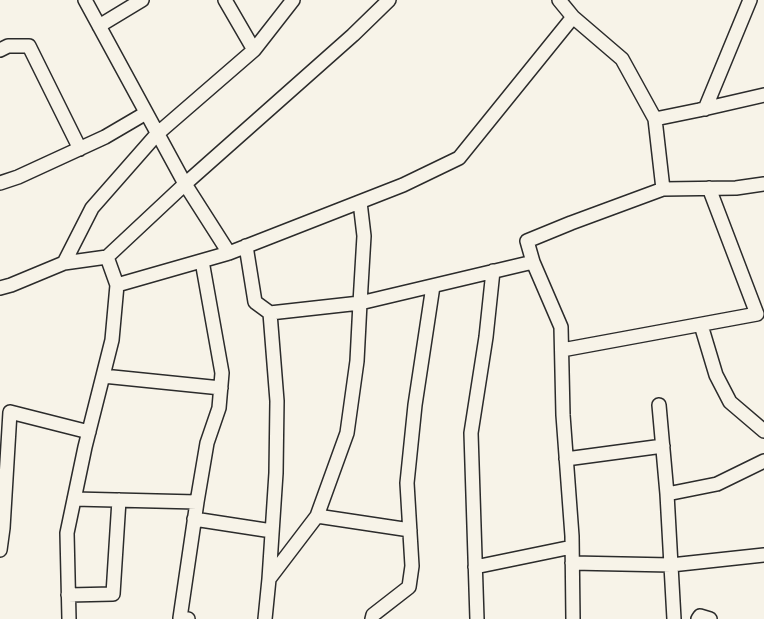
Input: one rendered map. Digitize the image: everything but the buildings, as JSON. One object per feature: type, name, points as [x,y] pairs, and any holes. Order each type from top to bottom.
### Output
[{"type":"street","points":[[85,0],[185,184],[229,253]]},
{"type":"street","points":[[99,26],[142,0]]},
{"type":"street","points":[[225,0],[254,50]]},
{"type":"street","points":[[64,263],[92,208],[157,134],[254,50],[293,0]]},
{"type":"street","points":[[0,288],[11,285],[64,263],[107,257],[185,184],[353,35],[389,0]]},
{"type":"street","points":[[559,0],[573,17],[622,59],[655,119],[663,189]]},
{"type":"street","points":[[705,109],[750,0]]},
{"type":"street","points":[[118,286],[229,253],[403,185],[459,158],[573,17]]},
{"type":"street","points":[[0,50],[8,46],[29,46],[80,149]]},
{"type":"street","points":[[655,119],[764,95]]},
{"type":"street","points":[[0,183],[18,177],[80,149],[105,137],[146,113]]},
{"type":"street","points":[[572,619],[572,547],[563,415],[561,327],[533,262],[527,241],[663,189],[736,188],[764,184]]},
{"type":"street","points":[[562,350],[701,325],[760,319],[709,188]]},
{"type":"street","points":[[269,579],[317,516],[347,433],[357,361],[364,236],[360,202]]},
{"type":"street","points":[[246,246],[255,302],[270,313],[360,303],[533,262]]},
{"type":"street","points":[[69,619],[67,533],[89,432],[112,340],[118,286],[107,257]]},
{"type":"street","points":[[188,619],[180,618],[194,519],[207,443],[219,408],[222,373],[202,261]]},
{"type":"street","points":[[477,619],[471,433],[486,337],[493,271]]},
{"type":"street","points":[[372,619],[373,615],[409,587],[412,566],[407,483],[415,405],[433,286]]},
{"type":"street","points":[[265,619],[276,473],[277,401],[270,313]]},
{"type":"street","points":[[701,325],[716,375],[730,402],[764,431]]},
{"type":"street","points":[[103,376],[221,388]]},
{"type":"street","points":[[659,405],[667,494],[674,619]]},
{"type":"street","points":[[0,550],[3,528],[10,412],[89,432]]},
{"type":"street","points":[[566,460],[663,446]]},
{"type":"street","points":[[667,494],[717,484],[764,461]]},
{"type":"street","points":[[74,499],[197,502]]},
{"type":"street","points":[[68,595],[112,594],[119,500]]},
{"type":"street","points":[[317,516],[410,530]]},
{"type":"street","points":[[194,519],[272,531]]},
{"type":"street","points":[[475,566],[572,547]]},
{"type":"street","points":[[572,563],[671,565],[764,555]]},
{"type":"street","points":[[698,619],[700,616],[710,619]]}]
